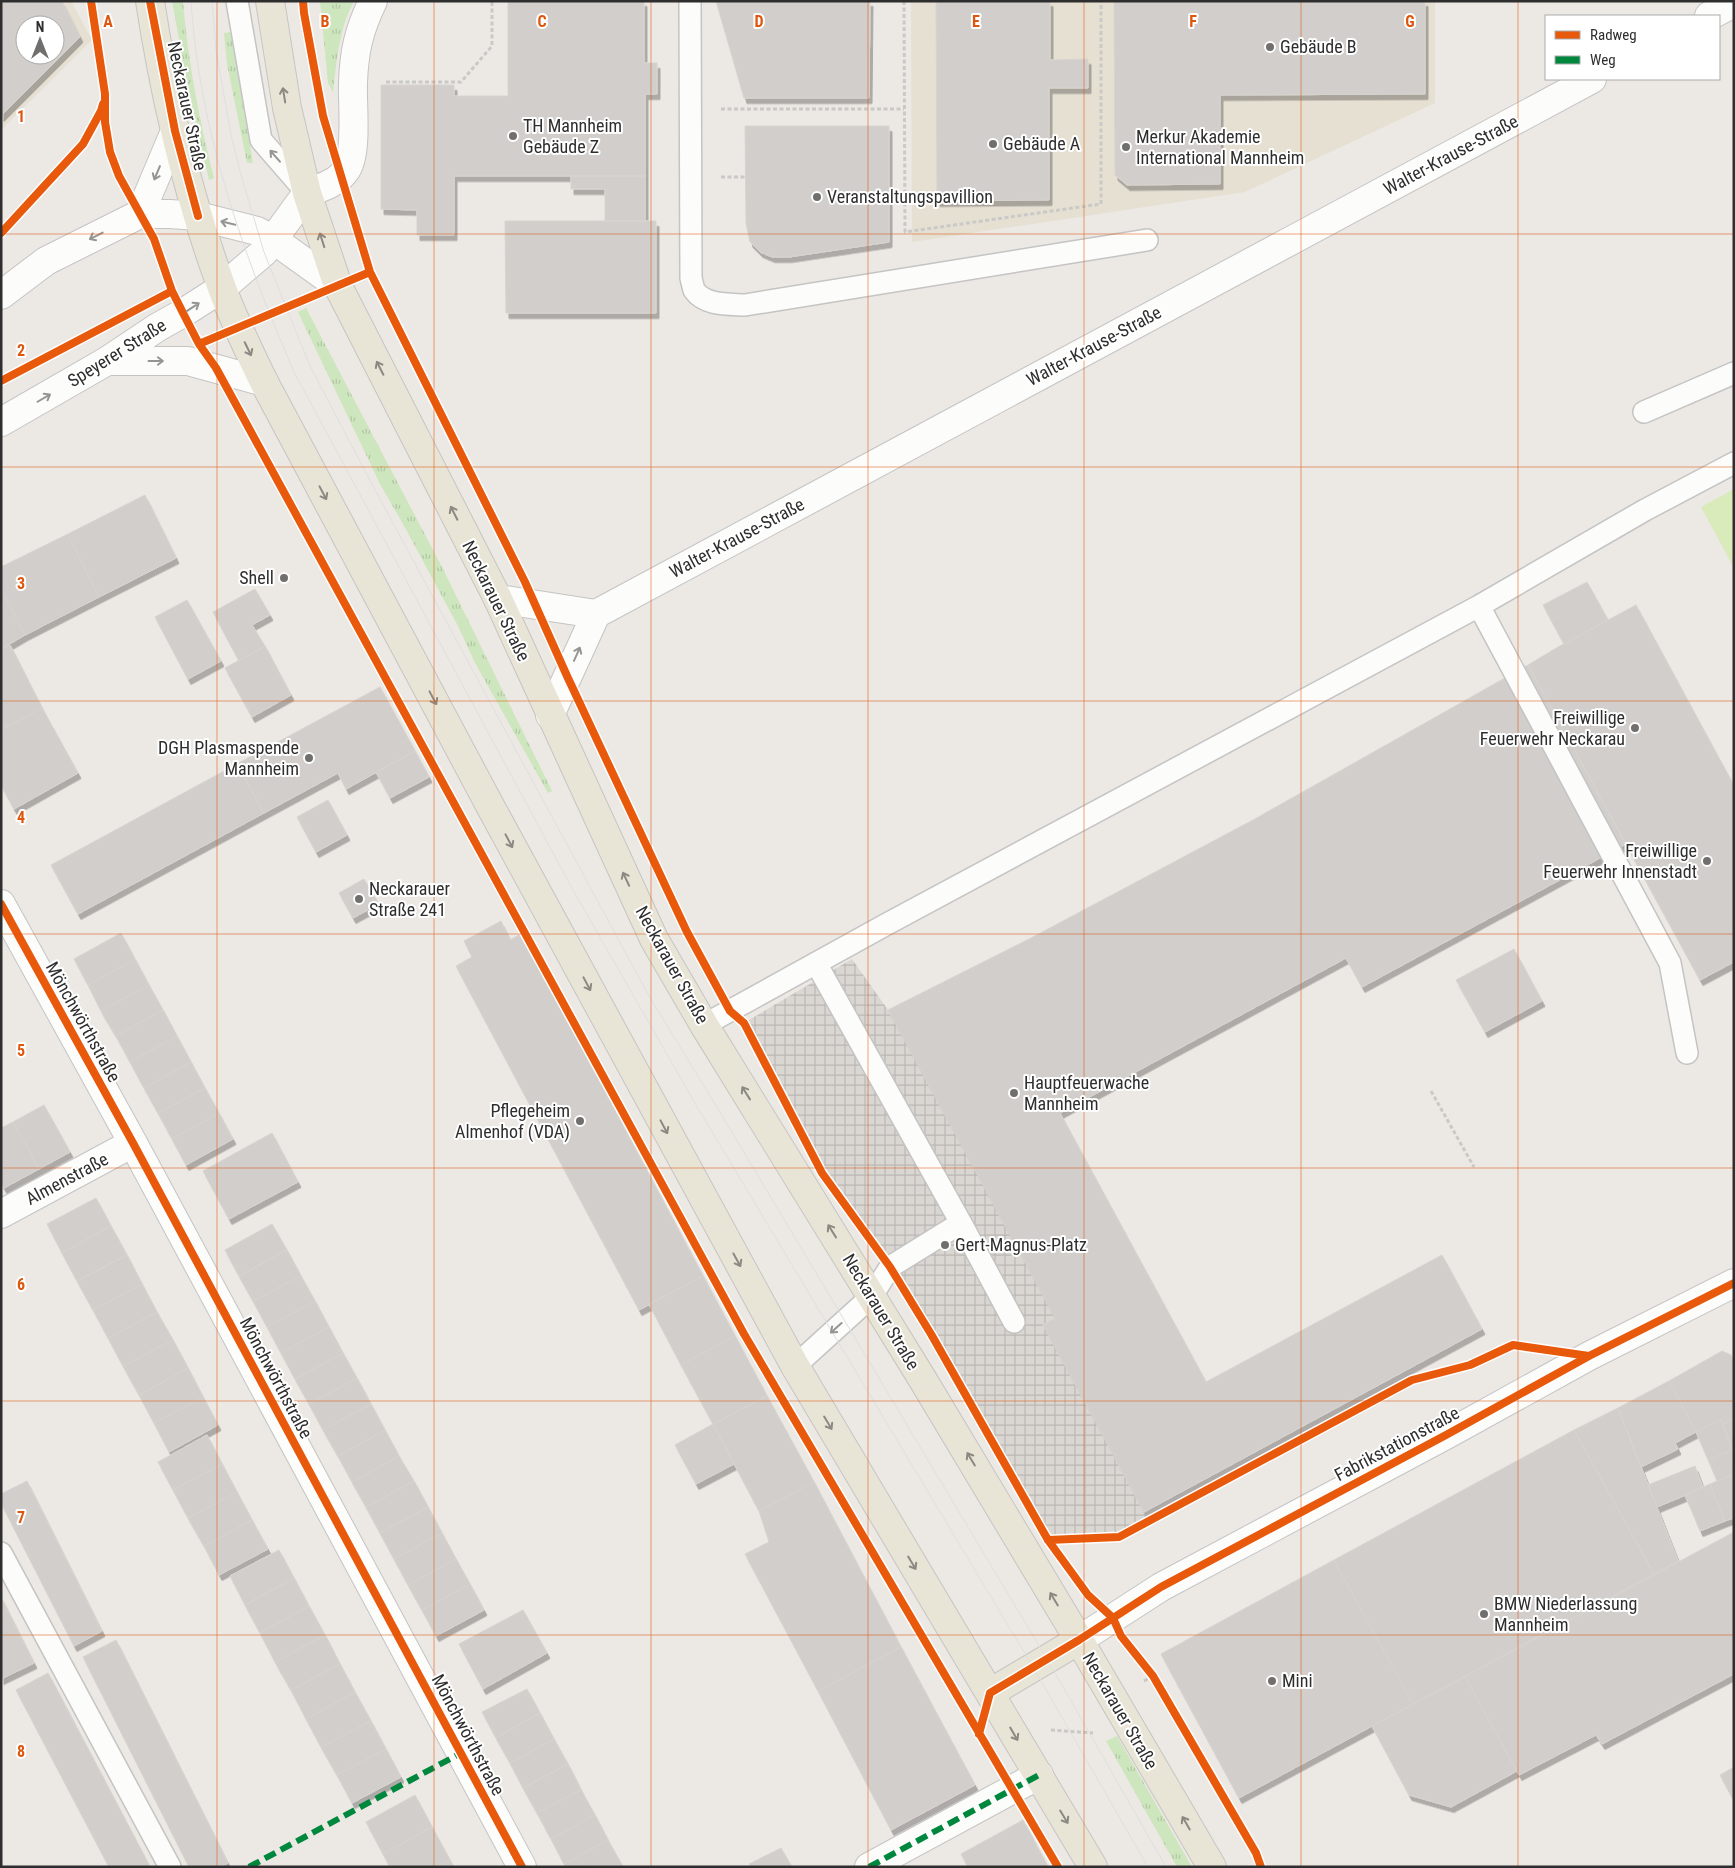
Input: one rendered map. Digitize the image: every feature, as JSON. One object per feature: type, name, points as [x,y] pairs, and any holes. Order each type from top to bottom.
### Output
[{"type":"main road","name":"Neckarauer Straße","points":[[150,1],[175,132],[198,216],[222,288],[264,382],[493,811],[794,1366],[1093,1867]]},
{"type":"main road","name":"Neckarauer Straße","points":[[270,1],[286,108],[307,194],[338,286],[498,599],[654,939],[704,1025],[872,1296],[1079,1640],[1212,1867]]},
{"type":"main road","points":[[990,1692],[1079,1640]]},
{"type":"street","points":[[307,194],[326,186],[340,177],[349,166],[352,147],[353,82],[359,33],[373,1]]},
{"type":"street","points":[[1711,15],[1734,3]]},
{"type":"street","name":"Walter-Krause-Straße","points":[[596,614],[1590,80]]},
{"type":"street","points":[[140,214],[175,132]]},
{"type":"street","name":"Speyerer Straße","points":[[1,422],[107,361],[158,326],[183,314],[222,288],[274,240],[307,194]]},
{"type":"street","points":[[1,295],[46,261],[140,214],[198,216],[257,231],[274,240],[338,286]]},
{"type":"street","points":[[107,361],[188,361],[264,382]]},
{"type":"street","points":[[498,599],[596,614],[550,715]]},
{"type":"street","name":"Mönchwörthstraße","points":[[1,904],[133,1143],[522,1867]]},
{"type":"street","name":"Almenstraße","points":[[1,1214],[133,1143]]},
{"type":"street","name":"Fabrikstationstraße","points":[[1079,1640],[1161,1588],[1438,1440],[1589,1356],[1734,1282]]},
{"type":"street","points":[[869,1867],[1039,1775]]},
{"type":"lane","points":[[237,1],[261,140],[307,194]]},
{"type":"lane","points":[[690,1],[691,278],[694,290],[705,300],[724,304],[745,305],[1147,240]]},
{"type":"lane","points":[[1644,412],[1734,373]]},
{"type":"lane","points":[[704,1025],[1479,606],[1645,510],[1734,463]]},
{"type":"lane","points":[[1479,606],[1670,962],[1686,1053]]},
{"type":"lane","points":[[816,963],[1014,1322]]},
{"type":"lane","points":[[794,1366],[872,1296],[890,1266],[961,1224]]},
{"type":"lane","points":[[1,1553],[170,1867]]},
{"type":"path","points":[[353,82],[461,82],[492,46],[492,1]]},
{"type":"path","points":[[904,1],[905,232],[1101,204],[1101,1]]},
{"type":"path","points":[[105,94],[105,122],[110,152],[119,176],[154,239],[172,291]]},
{"type":"path","points":[[690,109],[904,109]]},
{"type":"path","points":[[238,327],[338,286]]},
{"type":"path","points":[[1431,1091],[1474,1167]]},
{"type":"shaded area","points":[[1,1],[71,1],[92,40],[1,130]]},
{"type":"shaded area","name":"Merkur Akademie International Mannheim","points":[[911,1],[1435,1],[1435,103],[1245,192],[912,242]]},
{"type":"shaded area","name":"Gert-Magnus-Platz","points":[[852,959],[888,1010],[1055,1318],[1043,1325],[1148,1520],[1119,1537],[1048,1540],[931,1334],[890,1267],[822,1173],[744,1023]]},
{"type":"green space","points":[[172,1],[183,1],[195,90],[214,178],[209,180],[187,84]]},
{"type":"green space","points":[[320,1],[354,1],[342,33],[333,92],[328,83]]},
{"type":"green space","points":[[231,32],[253,163],[247,163],[227,64],[224,33]]},
{"type":"green space","points":[[306,308],[443,569],[552,791],[548,793],[475,663],[458,626],[380,484],[298,312]]},
{"type":"green space","points":[[1734,489],[1734,568],[1701,507]]},
{"type":"green space","points":[[1117,1736],[1192,1867],[1177,1867],[1106,1741]]},
{"type":"building","points":[[1,1],[62,1],[80,37],[65,52],[65,15],[15,15],[15,65],[52,65],[1,116]]},
{"type":"building","name":"TH Mannheim Gebäude Z","points":[[508,1],[644,1],[644,63],[657,63],[657,94],[645,94],[645,176],[454,176],[454,235],[417,235],[417,210],[381,209],[381,85],[454,85],[454,96],[508,96]]},
{"type":"building","points":[[716,1],[870,1],[869,98],[744,98]]},
{"type":"building","name":"Gebäude A","points":[[936,1],[1050,1],[1050,60],[1088,59],[1088,88],[1049,88],[1049,200],[937,201]]},
{"type":"building","name":"Gebäude B","points":[[1114,1],[1425,1],[1425,94],[1220,95],[1220,184],[1127,185],[1115,175]]},
{"type":"building","name":"Veranstaltungspavillion","points":[[745,126],[889,126],[889,242],[789,257],[772,257],[760,252],[750,242],[746,223]]},
{"type":"building","name":"TH Mannheim Gebäude Z","points":[[571,176],[645,176],[645,221],[605,221],[605,189],[571,189]]},
{"type":"building","points":[[505,221],[656,221],[656,313],[506,313]]},
{"type":"building","points":[[145,495],[176,558],[99,597],[68,534]]},
{"type":"building","points":[[68,534],[99,597],[25,635],[1,589],[1,567]]},
{"type":"building","points":[[1587,582],[1608,620],[1564,644],[1543,605]]},
{"type":"building","points":[[1,589],[25,635],[1,649]]},
{"type":"building","points":[[255,589],[270,615],[252,625],[265,646],[239,661],[213,612]]},
{"type":"building","points":[[187,600],[221,661],[188,679],[155,617]]},
{"type":"building","points":[[1636,605],[1734,786],[1734,962],[1700,980],[1528,665]]},
{"type":"building","points":[[10,645],[42,708],[1,730],[1,649]]},
{"type":"building","points":[[265,646],[291,695],[252,717],[225,668]]},
{"type":"building","name":"Hauptfeuerwache Mannheim","points":[[1528,665],[1626,844],[1362,987],[1346,958],[1060,1113],[1206,1382],[1442,1255],[1482,1329],[1144,1512],[1043,1325],[1055,1318],[888,1010],[1031,938],[1253,820]]},
{"type":"building","points":[[380,687],[415,751],[346,789],[338,773],[264,813],[237,764]]},
{"type":"building","points":[[42,708],[78,773],[14,809],[1,785],[1,730]]},
{"type":"building","points":[[415,751],[429,777],[390,798],[376,772]]},
{"type":"building","points":[[237,764],[264,813],[78,914],[51,865]]},
{"type":"building","points":[[328,800],[347,835],[316,852],[297,817]]},
{"type":"building","name":"Neckarauer Straße 241","points":[[364,879],[379,904],[353,918],[339,893]]},
{"type":"building","name":"Pflegeheim Almenhof (VDA)","points":[[501,921],[510,940],[521,934],[703,1276],[639,1310],[456,966],[472,957],[464,941]]},
{"type":"building","points":[[121,933],[135,959],[88,985],[74,959]]},
{"type":"building","points":[[1514,949],[1542,1001],[1485,1032],[1456,980]]},
{"type":"building","points":[[135,959],[149,985],[101,1011],[88,985]]},
{"type":"building","points":[[149,985],[163,1010],[116,1036],[101,1011]]},
{"type":"building","points":[[163,1010],[177,1036],[130,1062],[116,1036]]},
{"type":"building","points":[[177,1036],[191,1062],[144,1088],[130,1062]]},
{"type":"building","points":[[191,1062],[205,1088],[158,1113],[144,1088]]},
{"type":"building","points":[[205,1088],[219,1113],[172,1139],[158,1113]]},
{"type":"building","points":[[44,1105],[70,1152],[39,1169],[13,1122]]},
{"type":"building","points":[[219,1113],[233,1139],[186,1165],[172,1139]]},
{"type":"building","points":[[13,1122],[39,1169],[4,1188],[1,1183],[1,1128]]},
{"type":"building","points":[[272,1133],[298,1182],[229,1219],[203,1171]]},
{"type":"building","points":[[96,1198],[111,1226],[62,1253],[47,1224]]},
{"type":"building","points":[[272,1224],[287,1250],[239,1276],[225,1250]]},
{"type":"building","points":[[111,1226],[127,1255],[77,1281],[62,1253]]},
{"type":"building","points":[[287,1250],[301,1276],[253,1301],[239,1276]]},
{"type":"building","points":[[127,1255],[142,1284],[93,1310],[77,1281]]},
{"type":"building","points":[[301,1276],[315,1301],[267,1327],[253,1301]]},
{"type":"building","points":[[703,1276],[735,1336],[681,1365],[649,1304]]},
{"type":"building","points":[[142,1284],[157,1312],[108,1338],[93,1310]]},
{"type":"building","points":[[315,1301],[329,1327],[281,1353],[267,1327]]},
{"type":"building","points":[[157,1312],[173,1340],[123,1366],[108,1338]]},
{"type":"building","points":[[329,1327],[343,1353],[295,1379],[281,1353]]},
{"type":"building","points":[[735,1336],[767,1396],[713,1424],[681,1365]]},
{"type":"building","points":[[173,1340],[188,1368],[139,1395],[123,1366]]},
{"type":"building","points":[[1722,1351],[1731,1355],[1734,1362],[1734,1419],[1723,1424],[1721,1419],[1696,1432],[1669,1381]]},
{"type":"building","points":[[343,1353],[357,1378],[309,1404],[295,1379]]},
{"type":"building","points":[[188,1368],[203,1397],[154,1423],[139,1395]]},
{"type":"building","points":[[357,1378],[371,1404],[323,1430],[309,1404]]},
{"type":"building","points":[[1669,1381],[1696,1432],[1675,1443],[1678,1449],[1641,1467],[1618,1408]]},
{"type":"building","points":[[767,1396],[814,1482],[759,1511],[713,1424]]},
{"type":"building","points":[[203,1397],[218,1425],[169,1452],[154,1423]]},
{"type":"building","points":[[371,1404],[385,1430],[338,1456],[323,1430]]},
{"type":"building","points":[[1618,1408],[1678,1561],[1654,1574],[1574,1430]]},
{"type":"building","points":[[1721,1419],[1732,1450],[1708,1460],[1696,1432]]},
{"type":"building","points":[[1734,1419],[1734,1453],[1723,1424]]},
{"type":"building","points":[[713,1424],[734,1464],[696,1484],[675,1445]]},
{"type":"building","points":[[385,1430],[399,1456],[352,1482],[338,1456]]},
{"type":"building","points":[[1574,1430],[1654,1574],[1413,1704],[1334,1560]]},
{"type":"building","points":[[207,1435],[222,1464],[173,1490],[158,1462]]},
{"type":"building","points":[[1732,1450],[1734,1474],[1717,1481],[1708,1460]]},
{"type":"building","points":[[399,1456],[414,1481],[366,1507],[352,1482]]},
{"type":"building","points":[[222,1464],[237,1492],[188,1518],[173,1490]]},
{"type":"building","points":[[1695,1466],[1703,1488],[1657,1507],[1648,1485]]},
{"type":"building","points":[[1734,1474],[1734,1518],[1725,1521],[1710,1484]]},
{"type":"building","points":[[27,1481],[102,1631],[74,1646],[1,1503],[1,1494]]},
{"type":"building","points":[[414,1481],[428,1507],[380,1533],[366,1507]]},
{"type":"building","points":[[814,1482],[901,1647],[818,1691],[745,1554],[769,1542],[759,1511]]},
{"type":"building","points":[[1710,1484],[1725,1521],[1700,1531],[1685,1495]]},
{"type":"building","points":[[237,1492],[252,1520],[204,1546],[188,1518]]},
{"type":"building","points":[[428,1507],[442,1533],[394,1559],[380,1533]]},
{"type":"building","points":[[252,1520],[268,1549],[219,1575],[204,1546]]},
{"type":"building","points":[[1734,1532],[1734,1674],[1602,1744],[1596,1735],[1519,1775],[1465,1677]]},
{"type":"building","points":[[442,1533],[456,1559],[408,1585],[394,1559]]},
{"type":"building","points":[[279,1550],[294,1578],[245,1605],[230,1576]]},
{"type":"building","points":[[456,1559],[470,1584],[422,1610],[408,1585]]},
{"type":"building","points":[[1334,1560],[1413,1704],[1239,1798],[1161,1654]]},
{"type":"building","points":[[294,1578],[309,1606],[260,1633],[245,1605]]},
{"type":"building","points":[[470,1584],[484,1610],[436,1636],[422,1610]]},
{"type":"building","points":[[1,1597],[34,1663],[1,1679]]},
{"type":"building","points":[[309,1606],[325,1635],[275,1662],[260,1633]]},
{"type":"building","points":[[523,1610],[547,1653],[483,1689],[459,1644]]},
{"type":"building","points":[[325,1635],[340,1664],[291,1690],[275,1662]]},
{"type":"building","points":[[116,1640],[228,1863],[220,1867],[189,1867],[83,1657]]},
{"type":"building","points":[[901,1647],[975,1785],[891,1830],[818,1691]]},
{"type":"building","points":[[340,1664],[355,1692],[306,1719],[291,1690]]},
{"type":"building","points":[[48,1673],[150,1867],[109,1867],[16,1690]]},
{"type":"building","points":[[1465,1677],[1517,1771],[1451,1807],[1409,1795],[1372,1726]]},
{"type":"building","points":[[527,1689],[540,1713],[496,1738],[482,1712]]},
{"type":"building","points":[[355,1692],[371,1721],[321,1747],[306,1719]]},
{"type":"building","points":[[540,1713],[554,1739],[510,1763],[496,1738]]},
{"type":"building","points":[[371,1721],[386,1749],[337,1775],[321,1747]]},
{"type":"building","points":[[554,1739],[568,1764],[523,1788],[510,1763]]},
{"type":"building","points":[[386,1749],[401,1777],[352,1803],[337,1775]]},
{"type":"building","points":[[568,1764],[581,1790],[537,1813],[523,1788]]},
{"type":"building","points":[[1734,1767],[1734,1801],[1720,1775]]},
{"type":"building","points":[[581,1790],[595,1815],[551,1839],[537,1813]]},
{"type":"building","points":[[415,1795],[432,1827],[383,1854],[366,1822]]},
{"type":"building","points":[[595,1815],[608,1840],[564,1864],[551,1839]]},
{"type":"building","points":[[1023,1820],[1048,1867],[968,1867],[961,1854]]},
{"type":"building","points":[[432,1827],[450,1860],[436,1867],[390,1867],[383,1854]]},
{"type":"building","points":[[608,1840],[622,1865],[566,1867],[564,1864]]},
{"type":"building","points":[[781,1848],[792,1867],[751,1867],[749,1864]]},
{"type":"building","points":[[450,1860],[454,1867],[436,1867]]},
{"type":"tram line","points":[[191,1],[203,97],[226,191],[241,237],[294,372],[573,890],[696,1105],[1033,1667],[1148,1867]]},
{"type":"tram line","points":[[212,1],[216,50],[231,135],[241,175],[264,252],[310,366],[649,996],[1047,1659],[1166,1867]]},
{"type":"marked path","points":[[249,1867],[461,1753]]},
{"type":"marked path","points":[[869,1867],[1039,1775]]},
{"type":"cycle path","points":[[91,1],[105,94],[105,122],[110,152],[119,176],[154,239],[172,291],[199,344],[216,368],[744,1334],[1058,1867]]},
{"type":"cycle path","points":[[150,1],[175,131],[198,216]]},
{"type":"cycle path","points":[[303,1],[323,116],[370,272],[525,582],[687,932],[730,1011],[744,1023],[822,1173],[890,1267],[931,1334],[1048,1540],[1088,1595],[1113,1618],[1121,1636],[1153,1676],[1256,1853],[1261,1867]]},
{"type":"cycle path","points":[[1,233],[83,144],[103,104]]},
{"type":"cycle path","points":[[199,344],[370,272]]},
{"type":"cycle path","points":[[1,381],[172,291]]},
{"type":"cycle path","points":[[1,904],[133,1143],[522,1867]]},
{"type":"cycle path","points":[[979,1734],[990,1693],[1079,1640],[1161,1587],[1446,1435],[1589,1356],[1734,1283]]},
{"type":"cycle path","points":[[1048,1540],[1119,1537],[1412,1380],[1470,1365],[1513,1345],[1589,1356]]},
{"type":"place","name":"Gebäude B","points":[[1270,47]]},
{"type":"place","name":"TH Mannheim Gebäude Z","points":[[513,136]]},
{"type":"place","name":"Gebäude A","points":[[993,144]]},
{"type":"place","name":"Merkur Akademie International Mannheim","points":[[1126,147]]},
{"type":"place","name":"Veranstaltungspavillion","points":[[817,197]]},
{"type":"place","name":"Shell","points":[[284,578]]},
{"type":"place","name":"Freiwillige Feuerwehr Neckarau","points":[[1635,728]]},
{"type":"place","name":"DGH Plasmaspende Mannheim","points":[[309,758]]},
{"type":"place","name":"Freiwillige Feuerwehr Innenstadt","points":[[1707,861]]},
{"type":"place","name":"Neckarauer Straße 241","points":[[359,899]]},
{"type":"place","name":"Hauptfeuerwache Mannheim","points":[[1014,1093]]},
{"type":"place","name":"Pflegeheim Almenhof (VDA)","points":[[580,1121]]},
{"type":"place","name":"Gert-Magnus-Platz","points":[[945,1245]]},
{"type":"place","name":"BMW Niederlassung Mannheim","points":[[1484,1614]]},
{"type":"place","name":"Mini","points":[[1272,1681]]}]
